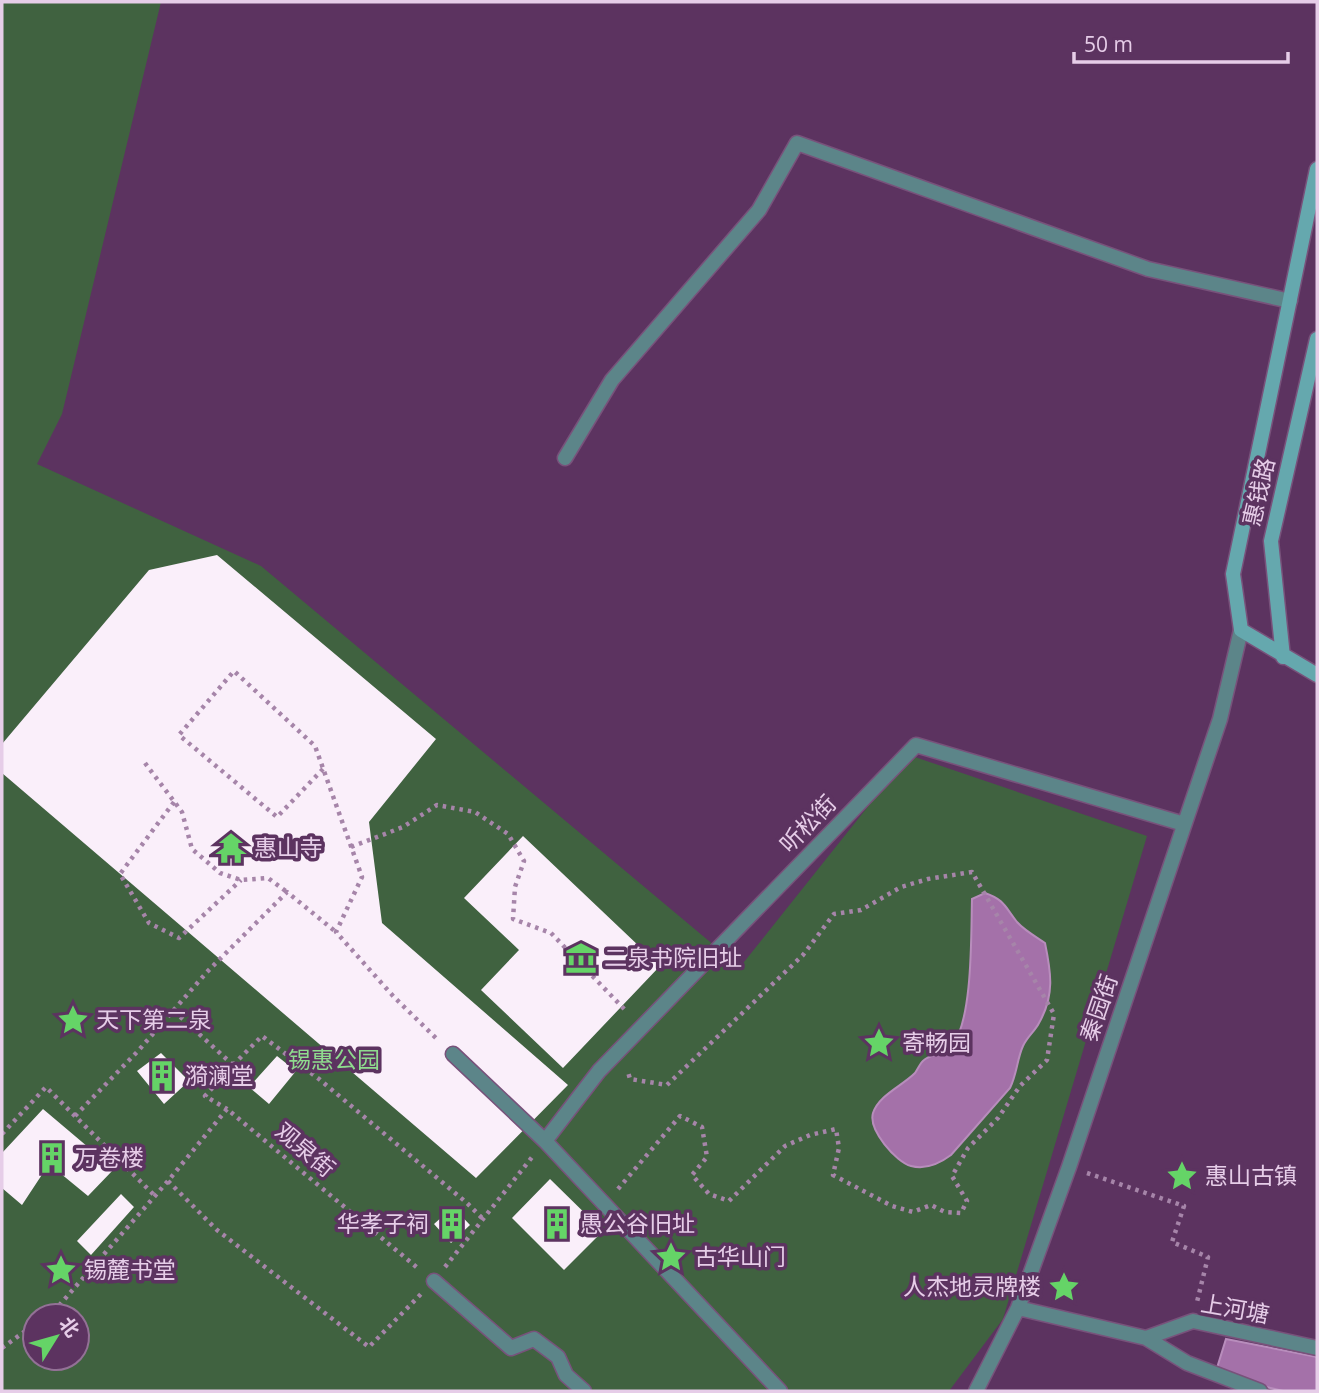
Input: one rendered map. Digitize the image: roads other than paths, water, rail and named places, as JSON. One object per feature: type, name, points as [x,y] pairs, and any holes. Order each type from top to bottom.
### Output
[{"type":"main road","points":[[1317,169],[1233,574],[1241,630],[1317,675]]},
{"type":"main road","name":"惠钱路","points":[[1283,657],[1270,541],[1317,339]]},
{"type":"street","points":[[565,458],[612,380],[759,210],[797,143],[1148,269],[1290,301]]},
{"type":"street","name":"秦园街","points":[[976,1391],[1018,1308],[1069,1167],[1220,719],[1241,630]]},
{"type":"street","name":"听松街","points":[[545,1142],[598,1071],[916,745],[1184,824]]},
{"type":"street","points":[[453,1054],[545,1142],[780,1391]]},
{"type":"street","points":[[434,1281],[512,1348],[534,1339],[558,1357],[566,1375],[584,1391]]},
{"type":"street","points":[[1018,1308],[1146,1338],[1187,1363],[1260,1391]]},
{"type":"street","name":"上河塘","points":[[1146,1338],[1193,1321],[1317,1348]]},
{"type":"place","name":"惠山寺","points":[[231,848]]},
{"type":"place","name":"二泉书院旧址","points":[[581,958]]},
{"type":"place","name":"天下第二泉","points":[[73,1020]]},
{"type":"place","name":"寄畅园","points":[[879,1043]]},
{"type":"place","name":"漪澜堂","points":[[162,1076]]},
{"type":"place","name":"万卷楼","points":[[52,1158]]},
{"type":"place","name":"惠山古镇","points":[[1182,1176]]},
{"type":"place","name":"华孝子祠","points":[[452,1224]]},
{"type":"place","name":"愚公谷旧址","points":[[557,1224]]},
{"type":"place","name":"古华山门","points":[[671,1257]]},
{"type":"place","name":"锡麓书堂","points":[[61,1270]]},
{"type":"place","name":"人杰地灵牌楼","points":[[1064,1287]]},
{"type":"park label","name":"锡惠公园","points":[[334,1060]]}]
